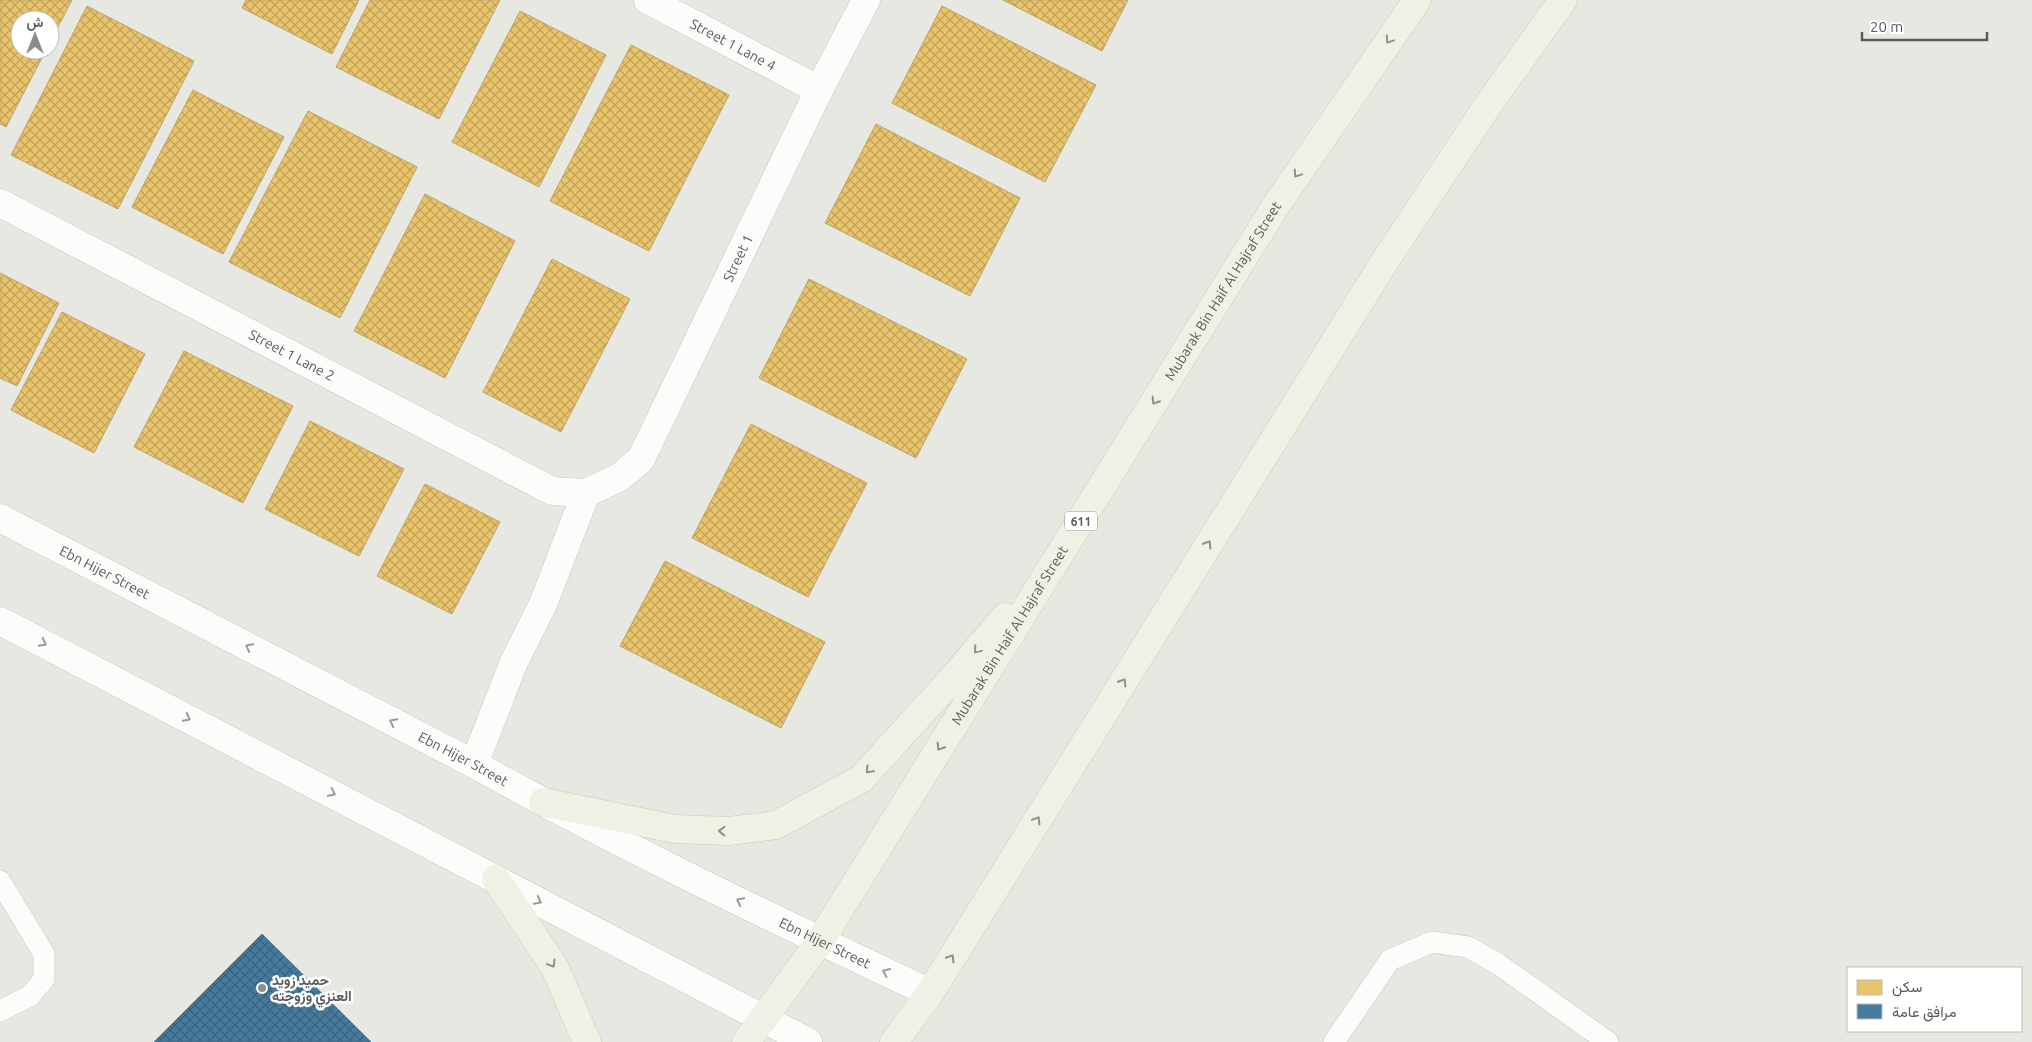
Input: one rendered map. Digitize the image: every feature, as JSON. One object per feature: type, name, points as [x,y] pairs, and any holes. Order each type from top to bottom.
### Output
[{"type":"main road","name":"Street 1 Lane 4","points":[[648,0],[819,90]]},
{"type":"main road","name":"Street 1","points":[[586,493],[620,478],[642,460],[819,90],[866,0]]},
{"type":"main road","name":"Mubarak Bin Haif Al Hajraf Street","points":[[746,1042],[820,941],[1275,207],[1417,0]]},
{"type":"main road","points":[[894,1042],[930,993],[1384,261],[1488,106],[1563,0]]},
{"type":"main road","points":[[1488,106],[1572,0]]},
{"type":"main road","name":"Street 1 Lane 2","points":[[0,203],[552,491],[586,493]]},
{"type":"main road","points":[[474,764],[514,662],[543,604],[586,493]]},
{"type":"main road","name":"Ebn Hijer Street","points":[[0,518],[474,764],[543,802],[820,941],[930,993]]},
{"type":"main road","points":[[543,802],[676,829],[729,832],[776,824],[861,779],[954,677],[1065,545]]},
{"type":"main road","points":[[0,621],[808,1042]]},
{"type":"main road","points":[[496,879],[555,968],[587,1042]]},
{"type":"lane","points":[[0,881],[44,954],[44,979],[30,996],[0,1011]]},
{"type":"lane","points":[[1334,1042],[1390,960],[1432,942],[1468,947],[1498,964],[1608,1042]]},
{"type":"building: سكن","points":[[0,0],[72,0],[60,23],[60,10],[10,10],[10,60],[41,60],[6,127],[0,124]]},
{"type":"building: سكن","points":[[246,0],[359,0],[332,54],[242,8]]},
{"type":"building: سكن","points":[[370,0],[500,0],[439,119],[336,67]]},
{"type":"building: سكن","points":[[1003,0],[1128,0],[1102,51]]},
{"type":"building: سكن","points":[[87,6],[194,61],[118,209],[11,155]]},
{"type":"building: سكن","points":[[942,6],[1096,85],[1045,182],[892,103]]},
{"type":"building: سكن","points":[[520,11],[606,55],[539,187],[452,142]]},
{"type":"building: سكن","points":[[631,45],[729,95],[649,251],[550,201]]},
{"type":"building: سكن","points":[[193,90],[284,137],[223,254],[132,207]]},
{"type":"building: سكن","points":[[308,111],[417,167],[340,318],[229,262]]},
{"type":"building: سكن","points":[[876,124],[1020,198],[970,296],[825,223]]},
{"type":"building: سكن","points":[[425,194],[515,241],[445,378],[354,331]]},
{"type":"building: سكن","points":[[552,259],[630,299],[561,432],[483,392]]},
{"type":"building: سكن","points":[[0,273],[59,303],[17,386],[0,378]]},
{"type":"building: سكن","points":[[809,279],[967,359],[916,458],[759,378]]},
{"type":"building: سكن","points":[[62,312],[145,354],[94,453],[11,410]]},
{"type":"building: سكن","points":[[184,351],[293,406],[243,503],[134,447]]},
{"type":"building: سكن","points":[[310,421],[404,469],[359,556],[265,509]]},
{"type":"building: سكن","points":[[751,424],[867,483],[808,597],[692,538]]},
{"type":"building: سكن","points":[[425,484],[500,522],[452,614],[377,576]]},
{"type":"building: سكن","points":[[665,561],[825,642],[781,728],[620,646]]},
{"type":"building: مرافق عامة","name":"حميد زويد العنزي وزوجته","points":[[262,934],[371,1042],[154,1042]]},
{"type":"place","name":"حميد زويد العنزي وزوجته","points":[[262,988]]}]
